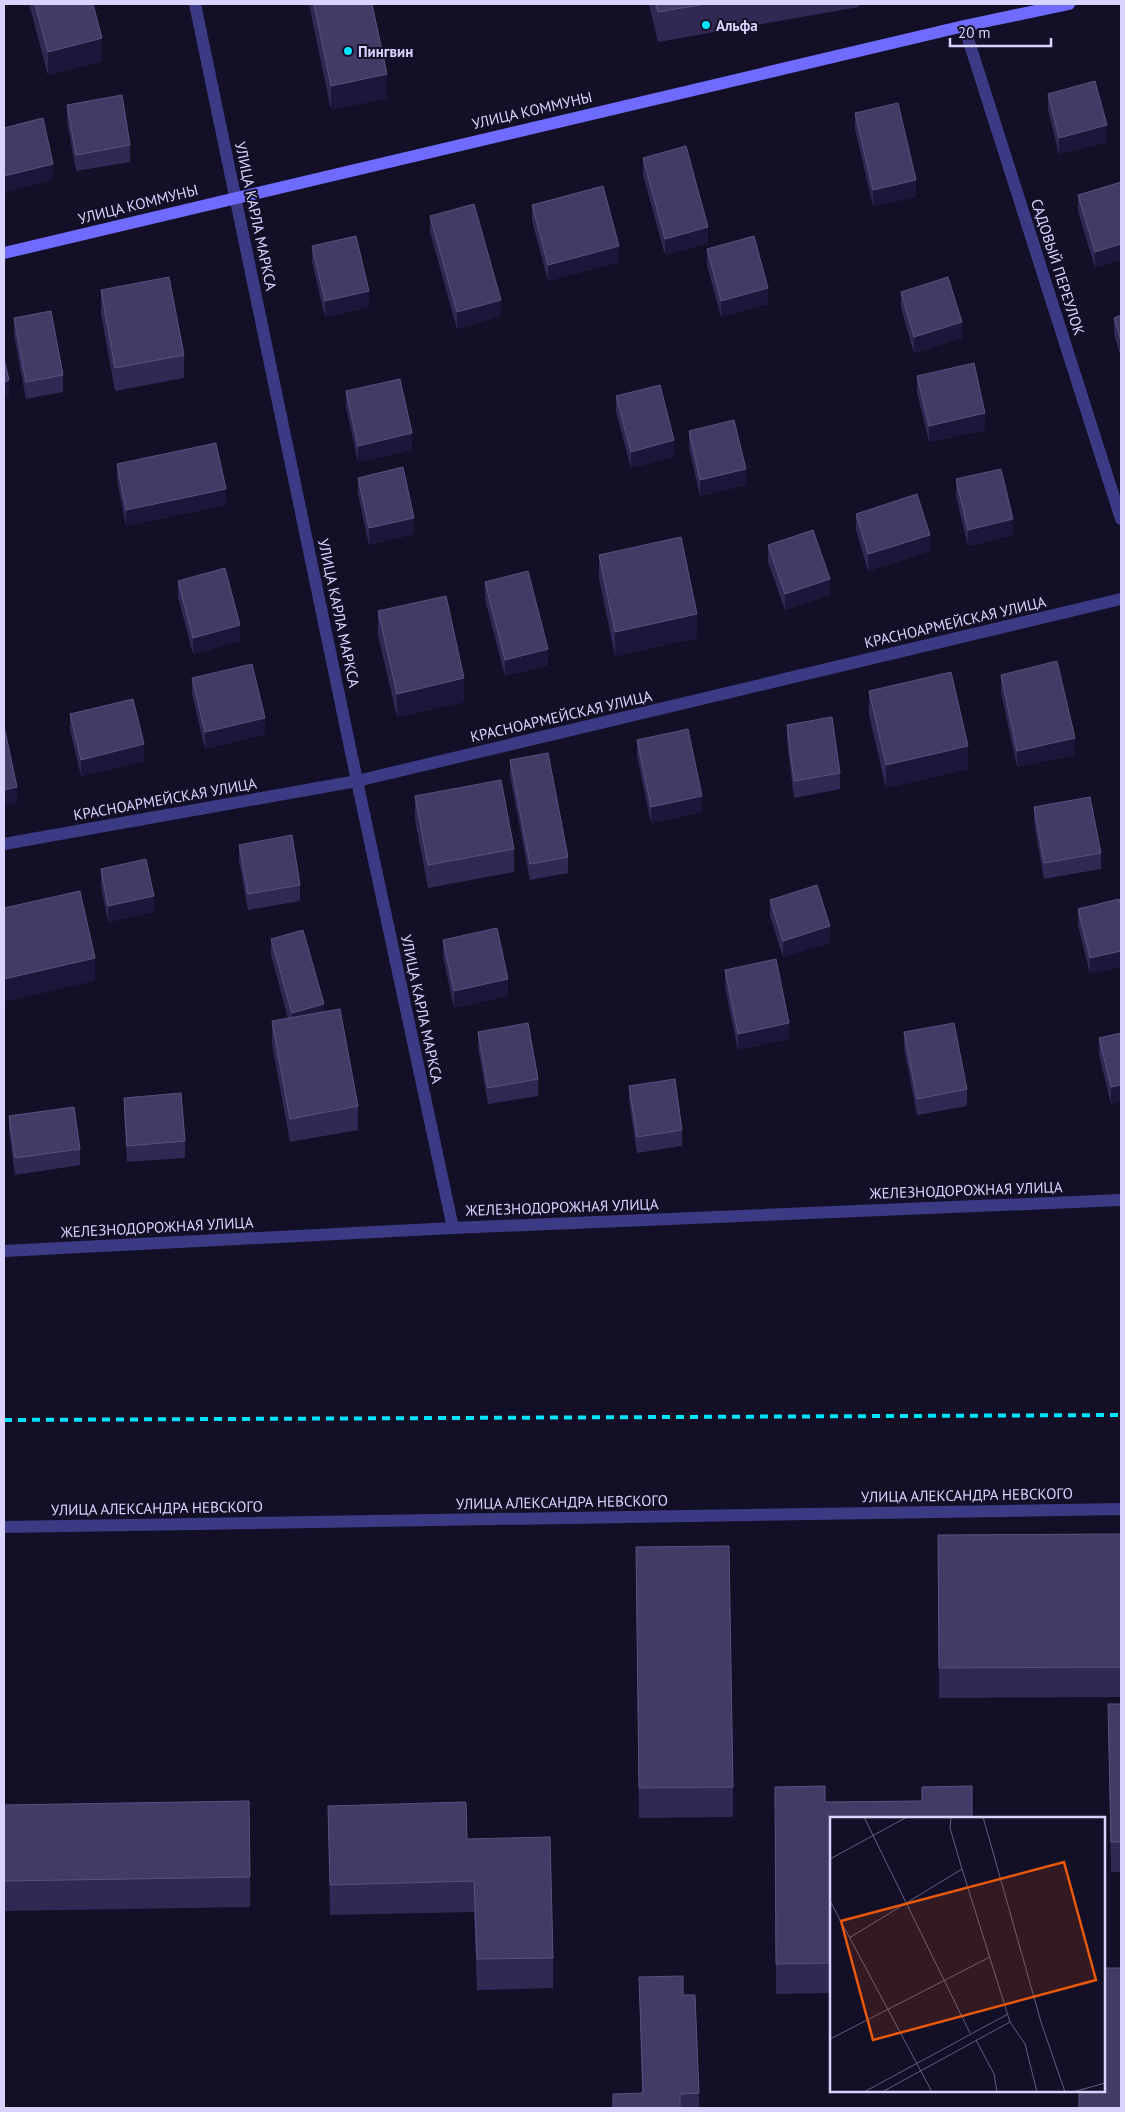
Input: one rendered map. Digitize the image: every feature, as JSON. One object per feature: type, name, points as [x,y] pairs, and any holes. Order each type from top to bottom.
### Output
[{"type":"street","name":"УЛИЦА КАРЛА МАРКСА","points":[[195,4],[357,781],[453,1228]]},
{"type":"street","name":"УЛИЦА КОММУНЫ","points":[[4,253],[236,196],[964,26],[1069,4]]},
{"type":"street","name":"САДОВЫЙ ПЕРЕУЛОК","points":[[964,26],[1121,519]]},
{"type":"street","name":"КРАСНОАРМЕЙСКАЯ УЛИЦА","points":[[4,844],[357,781],[1121,600]]},
{"type":"street","name":"ЖЕЛЕЗНОДОРОЖНАЯ УЛИЦА","points":[[4,1251],[453,1228],[1121,1200]]},
{"type":"street","name":"УЛИЦА АЛЕКСАНДРА НЕВСКОГО","points":[[4,1527],[1121,1509]]},
{"type":"building","points":[[35,4],[93,4],[102,38],[48,52]]},
{"type":"building","name":"Пингвин","points":[[314,4],[372,4],[387,74],[331,86]]},
{"type":"building","points":[[656,4],[705,4],[658,12]]},
{"type":"building","points":[[1095,81],[1107,125],[1059,138],[1048,94]]},
{"type":"building","points":[[122,95],[130,145],[76,155],[67,105]]},
{"type":"building","points":[[898,103],[916,180],[873,190],[855,113]]},
{"type":"building","points":[[43,118],[53,164],[4,176],[4,128]]},
{"type":"building","points":[[686,146],[708,227],[665,239],[643,158]]},
{"type":"building","points":[[1121,182],[1121,244],[1095,252],[1078,195]]},
{"type":"building","points":[[603,186],[619,246],[548,265],[532,205]]},
{"type":"building","points":[[474,204],[501,300],[457,312],[430,216]]},
{"type":"building","points":[[356,236],[369,291],[325,301],[312,246]]},
{"type":"building","points":[[754,236],[768,288],[721,301],[707,249]]},
{"type":"building","points":[[169,277],[184,355],[115,368],[101,290]]},
{"type":"building","points":[[948,277],[962,322],[914,337],[901,292]]},
{"type":"building","points":[[51,311],[63,375],[26,382],[14,318]]},
{"type":"building","points":[[1121,315],[1121,341],[1114,318]]},
{"type":"building","points":[[4,359],[9,380],[4,382]]},
{"type":"building","points":[[974,363],[985,413],[929,426],[917,376]]},
{"type":"building","points":[[400,379],[412,433],[358,446],[346,391]]},
{"type":"building","points":[[660,385],[674,440],[631,452],[616,396]]},
{"type":"building","points":[[734,420],[746,469],[700,480],[689,431]]},
{"type":"building","points":[[216,443],[226,489],[126,510],[117,464]]},
{"type":"building","points":[[403,467],[414,518],[369,528],[358,478]]},
{"type":"building","points":[[1001,469],[1013,519],[968,530],[956,479]]},
{"type":"building","points":[[917,494],[930,535],[868,554],[856,514]]},
{"type":"building","points":[[813,530],[830,579],[785,594],[768,545]]},
{"type":"building","points":[[681,537],[697,614],[615,632],[599,555]]},
{"type":"building","points":[[225,568],[240,625],[193,638],[178,581]]},
{"type":"building","points":[[528,571],[548,649],[505,660],[485,582]]},
{"type":"building","points":[[446,596],[464,678],[397,694],[378,611]]},
{"type":"building","points":[[1057,661],[1075,738],[1017,751],[1001,675]]},
{"type":"building","points":[[252,664],[265,718],[205,732],[192,678]]},
{"type":"building","points":[[951,672],[968,746],[886,765],[869,691]]},
{"type":"building","points":[[133,699],[144,744],[81,760],[70,714]]},
{"type":"building","points":[[832,717],[840,773],[794,781],[787,725]]},
{"type":"building","points":[[4,726],[17,787],[4,790]]},
{"type":"building","points":[[688,729],[702,796],[651,807],[637,740]]},
{"type":"building","points":[[548,753],[568,857],[530,864],[510,760]]},
{"type":"building","points":[[501,780],[514,849],[428,865],[415,796]]},
{"type":"building","points":[[1090,797],[1101,853],[1044,863],[1034,807]]},
{"type":"building","points":[[292,835],[300,885],[248,894],[239,845]]},
{"type":"building","points":[[146,859],[154,896],[108,906],[101,869]]},
{"type":"building","points":[[817,885],[830,926],[783,941],[770,900]]},
{"type":"building","points":[[80,891],[95,958],[4,979],[4,908]]},
{"type":"building","points":[[1119,899],[1121,906],[1121,951],[1090,958],[1078,909]]},
{"type":"building","points":[[497,928],[508,979],[454,991],[443,940]]},
{"type":"building","points":[[303,930],[324,1004],[292,1013],[271,939]]},
{"type":"building","points":[[776,959],[789,1023],[738,1034],[725,970]]},
{"type":"building","points":[[340,1009],[358,1106],[290,1119],[272,1021]]},
{"type":"building","points":[[528,1023],[538,1079],[488,1088],[478,1032]]},
{"type":"building","points":[[954,1023],[967,1089],[917,1099],[904,1032]]},
{"type":"building","points":[[1121,1033],[1121,1085],[1111,1087],[1099,1038]]},
{"type":"building","points":[[675,1079],[682,1130],[637,1137],[629,1086]]},
{"type":"building","points":[[181,1093],[185,1141],[127,1146],[124,1098]]},
{"type":"building","points":[[74,1107],[80,1149],[15,1158],[9,1116]]},
{"type":"building","points":[[1121,1534],[1121,1667],[939,1668],[938,1535]]},
{"type":"building","points":[[729,1546],[733,1787],[639,1788],[636,1547]]},
{"type":"building","points":[[1108,1704],[1121,1704],[1121,1842],[1111,1842]]},
{"type":"building","points":[[825,1786],[825,1802],[922,1801],[922,1787],[972,1786],[972,1817],[830,1817],[830,1963],[776,1964],[775,1787]]},
{"type":"building","points":[[249,1801],[250,1877],[4,1881],[4,1805]]},
{"type":"building","points":[[466,1802],[467,1839],[550,1837],[553,1958],[477,1959],[474,1881],[330,1885],[328,1806]]},
{"type":"building","points":[[1105,1968],[1121,1968],[1121,2108],[1079,2108],[1079,2092],[1105,2092]]},
{"type":"building","points":[[683,1976],[683,1995],[695,1995],[699,2093],[680,2094],[680,2108],[613,2108],[613,2094],[643,2093],[639,1977]]},
{"type":"railway","points":[[4,1420],[1121,1415]]},
{"type":"place","name":"Альфа","points":[[706,25]]},
{"type":"place","name":"Пингвин","points":[[348,51]]}]
